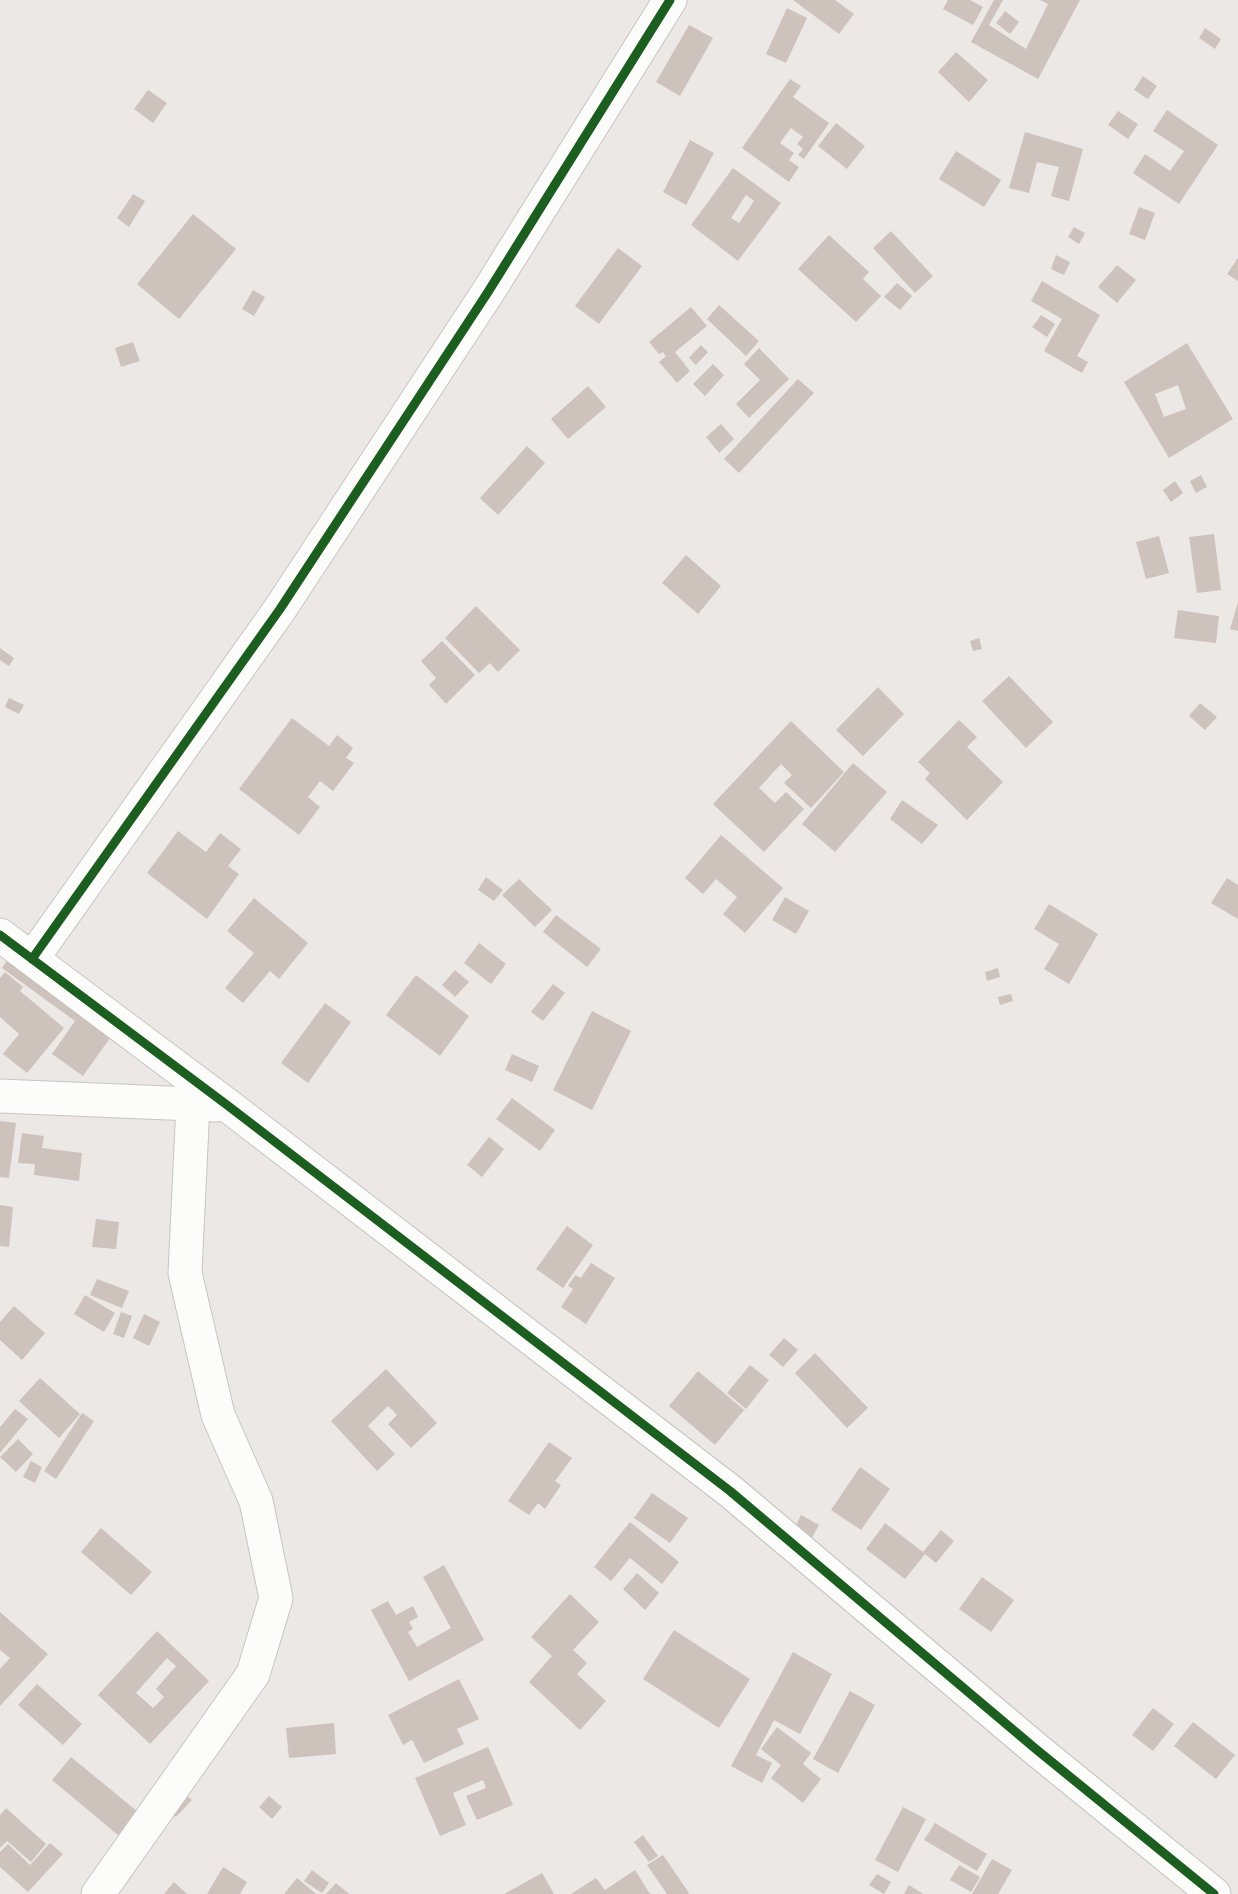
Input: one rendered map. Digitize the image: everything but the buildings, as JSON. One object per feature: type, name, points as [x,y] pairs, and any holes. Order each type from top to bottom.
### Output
[{"type":"street","points":[[32,959],[287,599],[488,292],[670,0]]},
{"type":"street","points":[[0,935],[227,1105],[730,1491],[1037,1750],[1214,1894]]},
{"type":"street","points":[[0,1096],[227,1105]]},
{"type":"street","points":[[98,1894],[253,1674],[276,1598],[256,1501],[218,1415],[185,1273],[194,1104]]},
{"type":"cycle path","points":[[32,959],[280,609],[488,292],[670,0]]},
{"type":"cycle path","points":[[0,935],[227,1105],[730,1491],[1037,1750],[1214,1894]]}]
